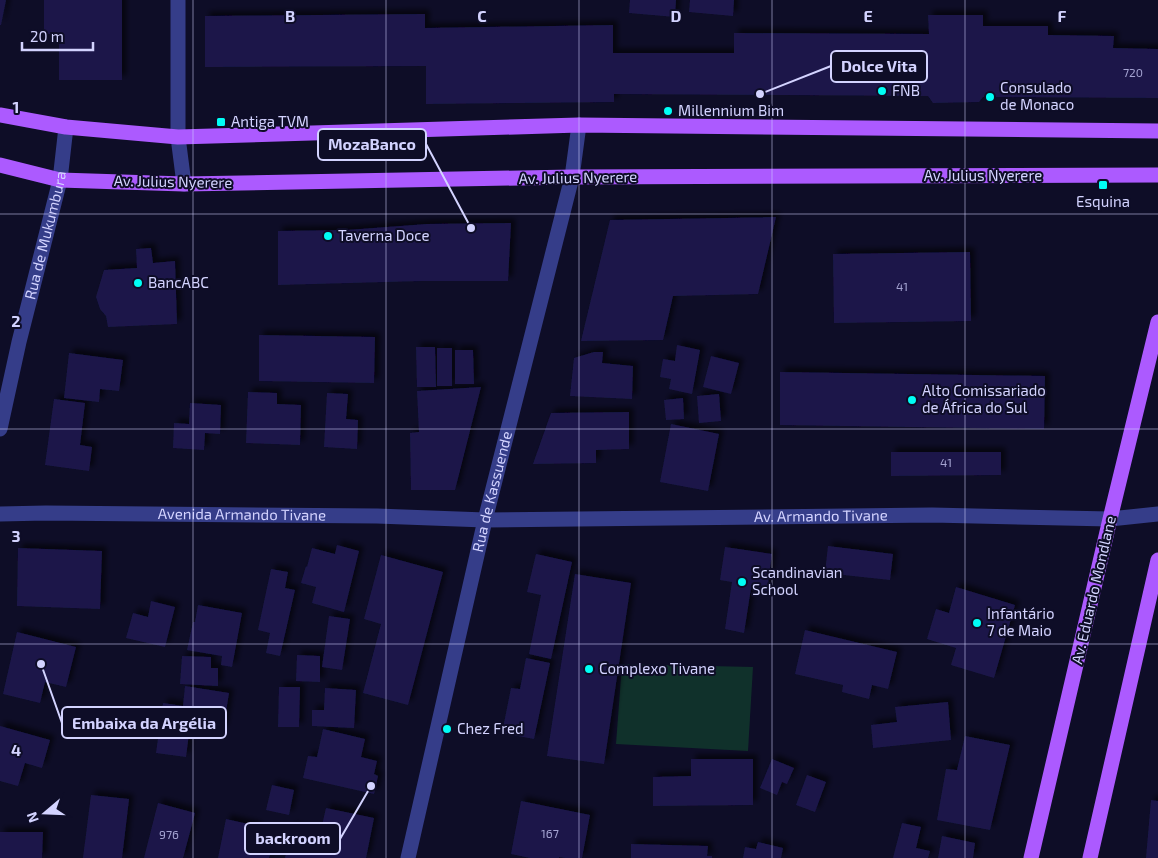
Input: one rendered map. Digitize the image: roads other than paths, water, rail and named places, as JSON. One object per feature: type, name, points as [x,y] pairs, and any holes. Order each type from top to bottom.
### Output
[{"type":"main road","points":[[0,115],[66,128],[178,137],[579,125],[1158,131]]},
{"type":"main road","name":"Av. Julius Nyerere","points":[[0,165],[60,180],[184,184],[572,177],[1158,175]]},
{"type":"main road","name":"Av. Eduardo Mondlane","points":[[1031,858],[1158,322]]},
{"type":"main road","points":[[1090,858],[1158,560]]},
{"type":"street","points":[[178,0],[178,137],[184,184]]},
{"type":"street","name":"Rua de Kassuende","points":[[408,858],[485,520],[572,177],[579,125]]},
{"type":"street","name":"Rua de Mukumbura","points":[[0,429],[60,180],[66,128]]},
{"type":"street","name":"Avenida Armando Tivane","points":[[0,514],[377,516],[485,520]]},
{"type":"street","name":"Av. Armando Tivane","points":[[485,520],[932,515],[1110,519],[1158,514]]},
{"type":"place","name":"FNB","points":[[882,91]]},
{"type":"place","name":"Dolce Vita","points":[[760,94]]},
{"type":"place","name":"Consulado de Monaco","points":[[990,97]]},
{"type":"place","name":"Millennium Bim","points":[[668,111]]},
{"type":"place","name":"Antiga TVM","points":[[221,122]]},
{"type":"place","name":"Esquina","points":[[1103,185]]},
{"type":"place","name":"MozaBanco","points":[[471,228]]},
{"type":"place","name":"Taverna Doce","points":[[328,236]]},
{"type":"place","name":"BancABC","points":[[138,283]]},
{"type":"place","name":"Alto Comissariado de África do Sul","points":[[912,400]]},
{"type":"place","name":"Scandinavian School","points":[[742,582]]},
{"type":"place","name":"Infantário 7 de Maio","points":[[977,623]]},
{"type":"place","name":"Embaixa da Argélia","points":[[41,664]]},
{"type":"place","name":"Complexo Tivane","points":[[589,669]]},
{"type":"place","name":"Chez Fred","points":[[447,729]]},
{"type":"place","name":"backroom","points":[[371,786]]}]
